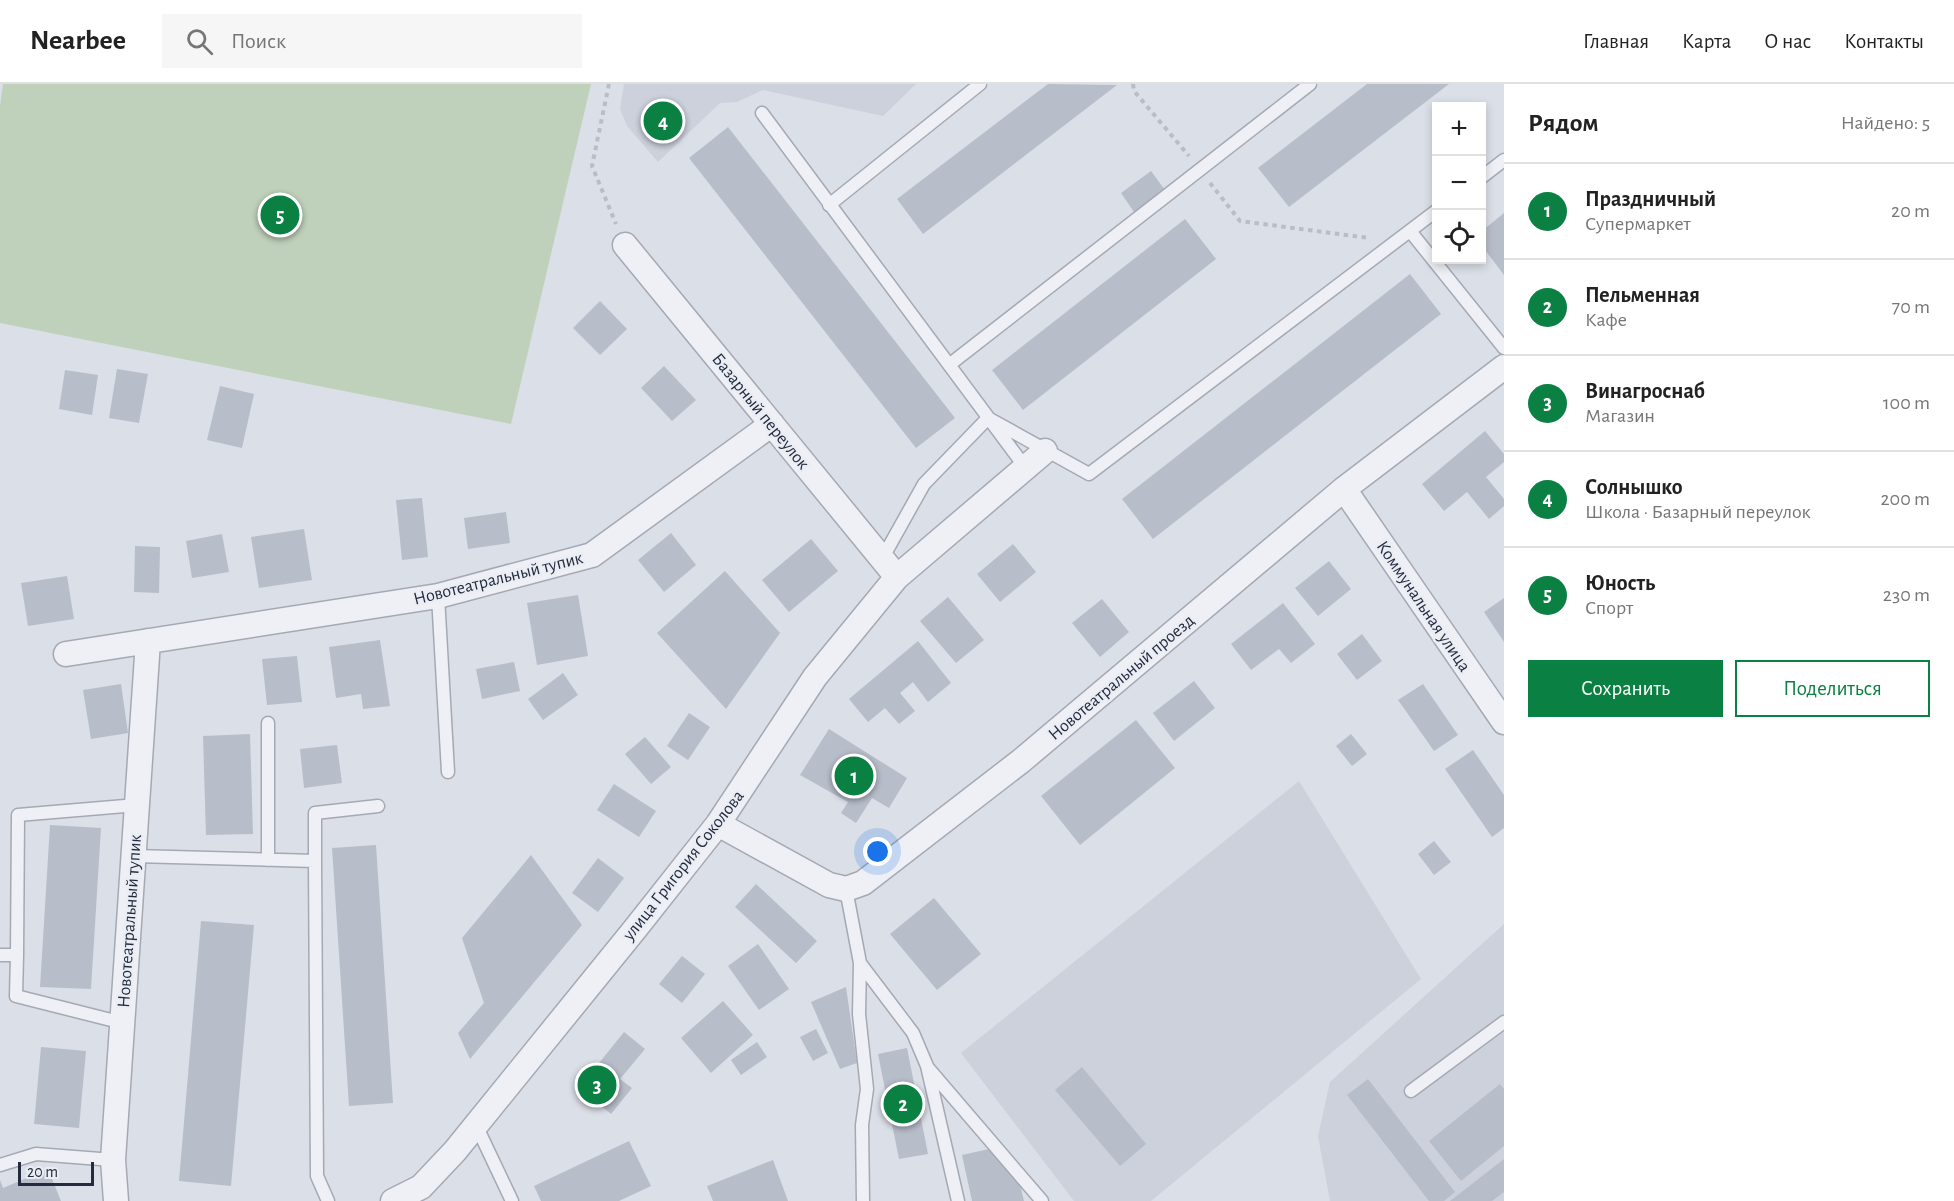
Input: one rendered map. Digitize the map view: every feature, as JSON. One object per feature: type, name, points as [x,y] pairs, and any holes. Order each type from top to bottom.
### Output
[{"type":"street","name":"Базарный переулок","points":[[626,245],[889,568]]},
{"type":"street","name":"Новотеатральный проезд","points":[[846,889],[863,883],[880,872],[1021,761],[1344,489],[1504,367]]},
{"type":"street","name":"Новотеатральный тупик","points":[[66,654],[438,596],[592,555],[772,424]]},
{"type":"street","name":"улица Григория Соколова","points":[[393,1201],[423,1194],[718,825],[889,568],[1045,451]]},
{"type":"street","name":"Коммунальная улица","points":[[1344,489],[1504,722]]},
{"type":"street","name":"Новотеатральный тупик","points":[[116,1201],[113,1160],[148,641]]},
{"type":"street","points":[[718,825],[829,885],[846,889]]},
{"type":"lane","points":[[829,205],[980,84]]},
{"type":"lane","points":[[949,365],[1310,84]]},
{"type":"lane","points":[[762,113],[1025,468]]},
{"type":"lane","points":[[1486,174],[1504,160]]},
{"type":"lane","points":[[988,418],[1089,474],[1432,215]]},
{"type":"lane","points":[[1410,231],[1504,348]]},
{"type":"lane","points":[[889,568],[924,484],[988,418]]},
{"type":"lane","points":[[438,596],[448,772]]},
{"type":"lane","points":[[268,723],[268,860]]},
{"type":"lane","points":[[123,1023],[16,996],[18,815],[137,806]]},
{"type":"lane","points":[[328,1201],[317,1176],[315,813],[378,806]]},
{"type":"lane","points":[[134,856],[315,861]]},
{"type":"lane","points":[[846,889],[860,963],[859,1014],[867,1089],[862,1125],[863,1201]]},
{"type":"lane","points":[[0,955],[17,955]]},
{"type":"lane","points":[[860,963],[913,1033],[927,1066],[958,1201]]},
{"type":"lane","points":[[1411,1091],[1504,1022]]},
{"type":"lane","points":[[927,1066],[1042,1201]]},
{"type":"lane","points":[[476,1125],[512,1201]]},
{"type":"lane","points":[[0,1165],[36,1154],[113,1160]]},
{"type":"path","points":[[609,84],[592,166],[626,245]]},
{"type":"path","points":[[1133,84],[1134,91],[1240,221],[1397,241]]},
{"type":"shaded area","points":[[624,84],[916,84],[883,116],[763,90],[737,102],[720,103],[658,162],[627,126],[620,109]]},
{"type":"shaded area","points":[[1299,781],[1421,979],[1151,1201],[1074,1201],[961,1053]]},
{"type":"shaded area","points":[[1504,924],[1504,1201],[1330,1201],[1318,1136],[1330,1082]]},
{"type":"green space","points":[[3,84],[591,84],[511,424],[0,323],[0,106]]},
{"type":"building","points":[[1048,84],[1117,85],[923,234],[897,199]]},
{"type":"building","points":[[1367,84],[1449,84],[1289,207],[1258,168]]},
{"type":"building","points":[[728,127],[955,418],[916,448],[689,158]]},
{"type":"building","points":[[1151,171],[1165,190],[1134,212],[1121,193]]},
{"type":"building","points":[[1504,213],[1504,275],[1486,251],[1486,228]]},
{"type":"building","points":[[1185,219],[1216,259],[1023,410],[992,370]]},
{"type":"building","points":[[1410,274],[1441,314],[1153,539],[1122,499]]},
{"type":"building","points":[[600,301],[627,329],[600,355],[573,328]]},
{"type":"building","points":[[664,366],[696,400],[672,421],[641,388]]},
{"type":"building","points":[[117,369],[148,374],[139,423],[109,418]]},
{"type":"building","points":[[65,370],[98,375],[92,415],[59,409]]},
{"type":"building","points":[[220,386],[254,394],[242,448],[207,440]]},
{"type":"building","points":[[1485,431],[1504,454],[1504,462],[1486,477],[1504,499],[1504,506],[1489,519],[1467,492],[1444,511],[1422,484]]},
{"type":"building","points":[[422,498],[428,557],[402,560],[396,500]]},
{"type":"building","points":[[506,512],[510,543],[468,549],[464,518]]},
{"type":"building","points":[[304,529],[312,580],[259,588],[251,537]]},
{"type":"building","points":[[671,533],[696,565],[664,592],[638,560]]},
{"type":"building","points":[[222,534],[229,572],[192,578],[186,541]]},
{"type":"building","points":[[811,539],[838,571],[789,612],[762,580]]},
{"type":"building","points":[[1013,544],[1036,572],[1000,602],[977,574]]},
{"type":"building","points":[[135,546],[160,547],[159,593],[134,592]]},
{"type":"building","points":[[1329,561],[1351,589],[1318,616],[1295,588]]},
{"type":"building","points":[[725,571],[780,633],[726,709],[657,633]]},
{"type":"building","points":[[67,576],[74,619],[28,626],[21,583]]},
{"type":"building","points":[[578,595],[588,656],[537,665],[527,603]]},
{"type":"building","points":[[948,597],[984,640],[956,663],[920,621]]},
{"type":"building","points":[[1504,598],[1504,642],[1484,612]]},
{"type":"building","points":[[1102,599],[1129,632],[1100,657],[1072,623]]},
{"type":"building","points":[[1283,603],[1315,644],[1291,663],[1279,649],[1251,670],[1231,644]]},
{"type":"building","points":[[1362,634],[1382,661],[1357,680],[1337,654]]},
{"type":"building","points":[[380,640],[390,706],[363,709],[361,694],[336,698],[329,647]]},
{"type":"building","points":[[918,641],[951,683],[928,702],[913,682],[900,693],[915,711],[899,724],[885,708],[868,722],[849,699]]},
{"type":"building","points":[[297,656],[302,702],[267,705],[262,659]]},
{"type":"building","points":[[514,662],[520,691],[482,699],[476,669]]},
{"type":"building","points":[[563,673],[578,695],[543,720],[528,699]]},
{"type":"building","points":[[1194,681],[1215,708],[1174,741],[1153,713]]},
{"type":"building","points":[[121,684],[128,733],[91,739],[83,690]]},
{"type":"building","points":[[1423,684],[1458,735],[1434,751],[1398,700]]},
{"type":"building","points":[[689,713],[710,727],[688,760],[667,746]]},
{"type":"building","points":[[1136,720],[1175,768],[1080,845],[1041,796]]},
{"type":"building","points":[[829,729],[907,778],[889,808],[872,798],[856,823],[841,813],[848,802],[800,775]]},
{"type":"building","points":[[250,734],[253,834],[206,835],[203,736]]},
{"type":"building","points":[[1351,734],[1367,754],[1352,766],[1336,746]]},
{"type":"building","points":[[645,737],[671,767],[651,784],[625,754]]},
{"type":"building","points":[[337,745],[342,783],[304,788],[300,749]]},
{"type":"building","points":[[1473,750],[1504,795],[1504,828],[1492,837],[1445,769]]},
{"type":"building","points":[[614,784],[656,811],[639,837],[597,810]]},
{"type":"building","points":[[50,825],[101,828],[91,989],[40,987]]},
{"type":"building","points":[[1434,841],[1451,862],[1434,875],[1418,854]]},
{"type":"building","points":[[376,845],[393,1103],[349,1106],[332,848]]},
{"type":"building","points":[[531,855],[582,925],[470,1059],[458,1033],[484,1003],[462,938]]},
{"type":"building","points":[[598,858],[624,878],[598,912],[572,893]]},
{"type":"building","points":[[756,884],[817,941],[796,963],[735,907]]},
{"type":"building","points":[[934,898],[981,954],[937,990],[890,934]]},
{"type":"building","points":[[201,921],[254,925],[231,1186],[179,1181]]},
{"type":"building","points":[[758,944],[789,989],[759,1010],[728,966]]},
{"type":"building","points":[[682,956],[705,974],[682,1003],[659,984]]},
{"type":"building","points":[[846,987],[857,1063],[840,1069],[811,1002]]},
{"type":"building","points":[[723,1001],[753,1035],[711,1073],[681,1038]]},
{"type":"building","points":[[816,1029],[828,1053],[813,1061],[800,1037]]},
{"type":"building","points":[[624,1032],[645,1049],[620,1079],[632,1088],[611,1114],[579,1088]]},
{"type":"building","points":[[757,1042],[767,1057],[741,1075],[731,1060]]},
{"type":"building","points":[[41,1047],[86,1051],[79,1128],[34,1124]]},
{"type":"building","points":[[907,1048],[928,1154],[899,1159],[878,1054]]},
{"type":"building","points":[[1082,1067],[1146,1144],[1120,1166],[1055,1090]]},
{"type":"building","points":[[1368,1079],[1455,1192],[1444,1201],[1429,1201],[1347,1095]]},
{"type":"building","points":[[1500,1084],[1504,1089],[1504,1146],[1461,1181],[1429,1141]]},
{"type":"building","points":[[629,1141],[651,1186],[619,1201],[541,1201],[534,1186]]},
{"type":"building","points":[[989,1149],[1019,1180],[1024,1201],[972,1201],[962,1155]]},
{"type":"building","points":[[1504,1159],[1504,1192],[1492,1201],[1450,1201]]},
{"type":"building","points":[[773,1160],[788,1201],[713,1201],[707,1186]]},
{"type":"building","points":[[48,1169],[61,1201],[0,1201],[0,1180],[3,1188]]},
{"type":"place","name":"Солнышко","points":[[663,121]]},
{"type":"place","name":"Юность","points":[[280,215]]},
{"type":"place","name":"Праздничный","points":[[854,776]]},
{"type":"place","name":"Винагроснаб","points":[[597,1085]]},
{"type":"place","name":"Пельменная","points":[[903,1104]]}]
